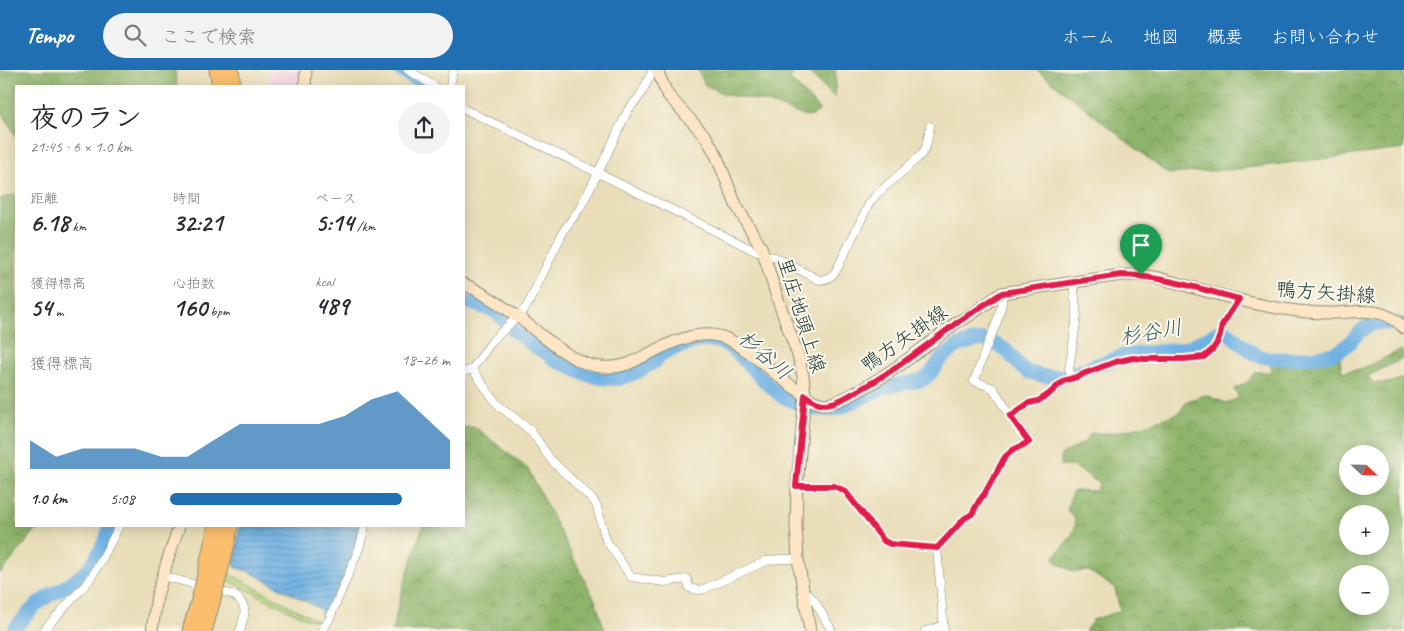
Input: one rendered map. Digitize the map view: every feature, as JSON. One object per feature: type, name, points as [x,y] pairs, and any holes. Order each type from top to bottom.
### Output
[{"type":"highway","points":[[217,70],[220,85]]},
{"type":"highway","points":[[231,70],[233,85]]},
{"type":"highway","points":[[204,631],[206,598],[216,527]]},
{"type":"highway","points":[[190,631],[206,598],[227,544],[230,527]]},
{"type":"main road","points":[[305,85],[306,70]]},
{"type":"main road","name":"里庄地頭上線","points":[[655,70],[667,94],[706,137],[718,157],[736,205],[764,252],[779,303],[798,355],[803,376],[804,415],[796,486],[796,525],[798,559],[810,631]]},
{"type":"main road","name":"鴨方矢掛線","points":[[465,284],[484,294],[566,354],[585,364],[606,368],[619,367],[670,344],[694,336],[706,335],[725,338],[751,354],[804,398],[826,404],[840,401],[865,388],[901,365],[958,322],[1002,293],[1121,275],[1141,275],[1159,278],[1268,307],[1328,313],[1370,310],[1393,318],[1401,324]]},
{"type":"main road","points":[[152,631],[162,576],[180,527]]},
{"type":"street","points":[[408,70],[432,85]]},
{"type":"street","points":[[450,85],[453,70]]},
{"type":"street","points":[[655,70],[640,96],[628,110],[580,208],[564,230],[531,300],[516,319],[493,340],[468,371],[490,392],[497,404],[531,431],[551,460],[594,501],[606,540],[631,577],[664,582],[687,579],[689,588],[698,590],[766,562],[780,559],[798,559]]},
{"type":"street","points":[[465,109],[757,252],[764,252],[819,280],[825,280],[836,271],[869,204],[876,195],[921,155],[926,147],[930,126]]},
{"type":"street","points":[[1071,375],[1077,316],[1073,282]]},
{"type":"street","points":[[925,631],[943,628],[937,548],[965,518],[972,514],[1005,457],[1013,450],[1029,442],[1010,416],[994,388],[974,381],[1000,309],[1002,293]]},
{"type":"street","points":[[1010,416],[1029,403],[1038,401],[1049,394],[1071,375],[1133,358],[1184,359],[1204,357],[1212,350],[1221,332],[1222,325],[1239,299]]},
{"type":"street","points":[[796,486],[834,486],[845,491],[884,541],[890,544],[937,548]]},
{"type":"street","points":[[43,631],[89,582],[118,527]]},
{"type":"street","points":[[322,631],[329,620],[359,549],[365,527]]},
{"type":"street","points":[[162,576],[234,594],[244,605],[245,615],[240,631]]},
{"type":"street","points":[[802,588],[814,600],[832,631]]},
{"type":"shaded area","points":[[268,70],[301,70],[301,85],[268,85]]},
{"type":"green space","points":[[0,70],[175,70],[177,85],[15,85],[15,134],[0,109]]},
{"type":"green space","points":[[698,70],[798,70],[789,78],[820,110],[813,116],[804,116],[765,102],[724,94],[705,85]]},
{"type":"green space","points":[[807,70],[836,70],[835,98]]},
{"type":"green space","points":[[1037,70],[1404,70],[1404,149],[1238,169],[1168,174]]},
{"type":"green space","points":[[15,194],[15,527],[38,527],[0,574],[0,199]]},
{"type":"green space","points":[[1338,348],[1342,372],[1361,369],[1401,350],[1404,353],[1404,358],[1368,376],[1373,383],[1388,383],[1404,378],[1404,631],[1085,631],[1093,620],[1120,611],[1115,588],[1089,571],[1074,572],[1057,563],[1054,557],[1066,544],[1075,527],[1073,516],[1067,511],[1072,492],[1081,490],[1096,491],[1099,483],[1074,466],[1061,466],[1061,455],[1085,442],[1091,433],[1111,433],[1142,426],[1179,413],[1187,401],[1205,395],[1226,403],[1239,398],[1234,389],[1248,382],[1255,372],[1271,372],[1269,355]]},
{"type":"green space","points":[[465,427],[475,427],[528,469],[595,600],[605,631],[392,631],[403,587],[423,527],[465,527]]},
{"type":"green space","points":[[228,573],[318,621],[307,619],[227,580]]},
{"type":"water","points":[[240,527],[361,527],[351,560],[335,598],[323,616],[321,614],[322,610],[246,570],[234,566]]},
{"type":"waterway","points":[[400,70],[423,85]]},
{"type":"waterway","name":"杉谷川","points":[[465,301],[496,312],[513,330],[534,346],[557,362],[584,374],[600,378],[619,379],[636,373],[655,362],[659,356],[674,349],[700,341],[716,341],[736,352],[781,396],[811,409],[831,410],[840,408],[885,387],[923,380],[942,358],[958,346],[973,341],[984,340],[1006,350],[1028,372],[1043,376],[1064,376],[1126,355],[1181,349],[1218,332],[1227,332],[1257,355],[1286,359],[1334,353],[1345,347],[1364,328],[1373,324],[1404,324]]},
{"type":"waterway","name":"杉谷川","points":[[13,631],[39,603],[84,573],[102,548],[110,527]]},
{"type":"route","points":[[1141,275],[1239,299],[1222,325],[1217,343],[1212,350],[1204,357],[1196,359],[1133,358],[1115,362],[1063,381],[1049,394],[1015,412],[1010,416],[1029,442],[1013,450],[1005,457],[972,514],[965,518],[937,548],[890,544],[884,541],[852,498],[845,491],[834,486],[796,486],[805,395],[813,401],[826,404],[840,401],[865,388],[901,365],[999,294],[1099,277],[1141,275]]}]
